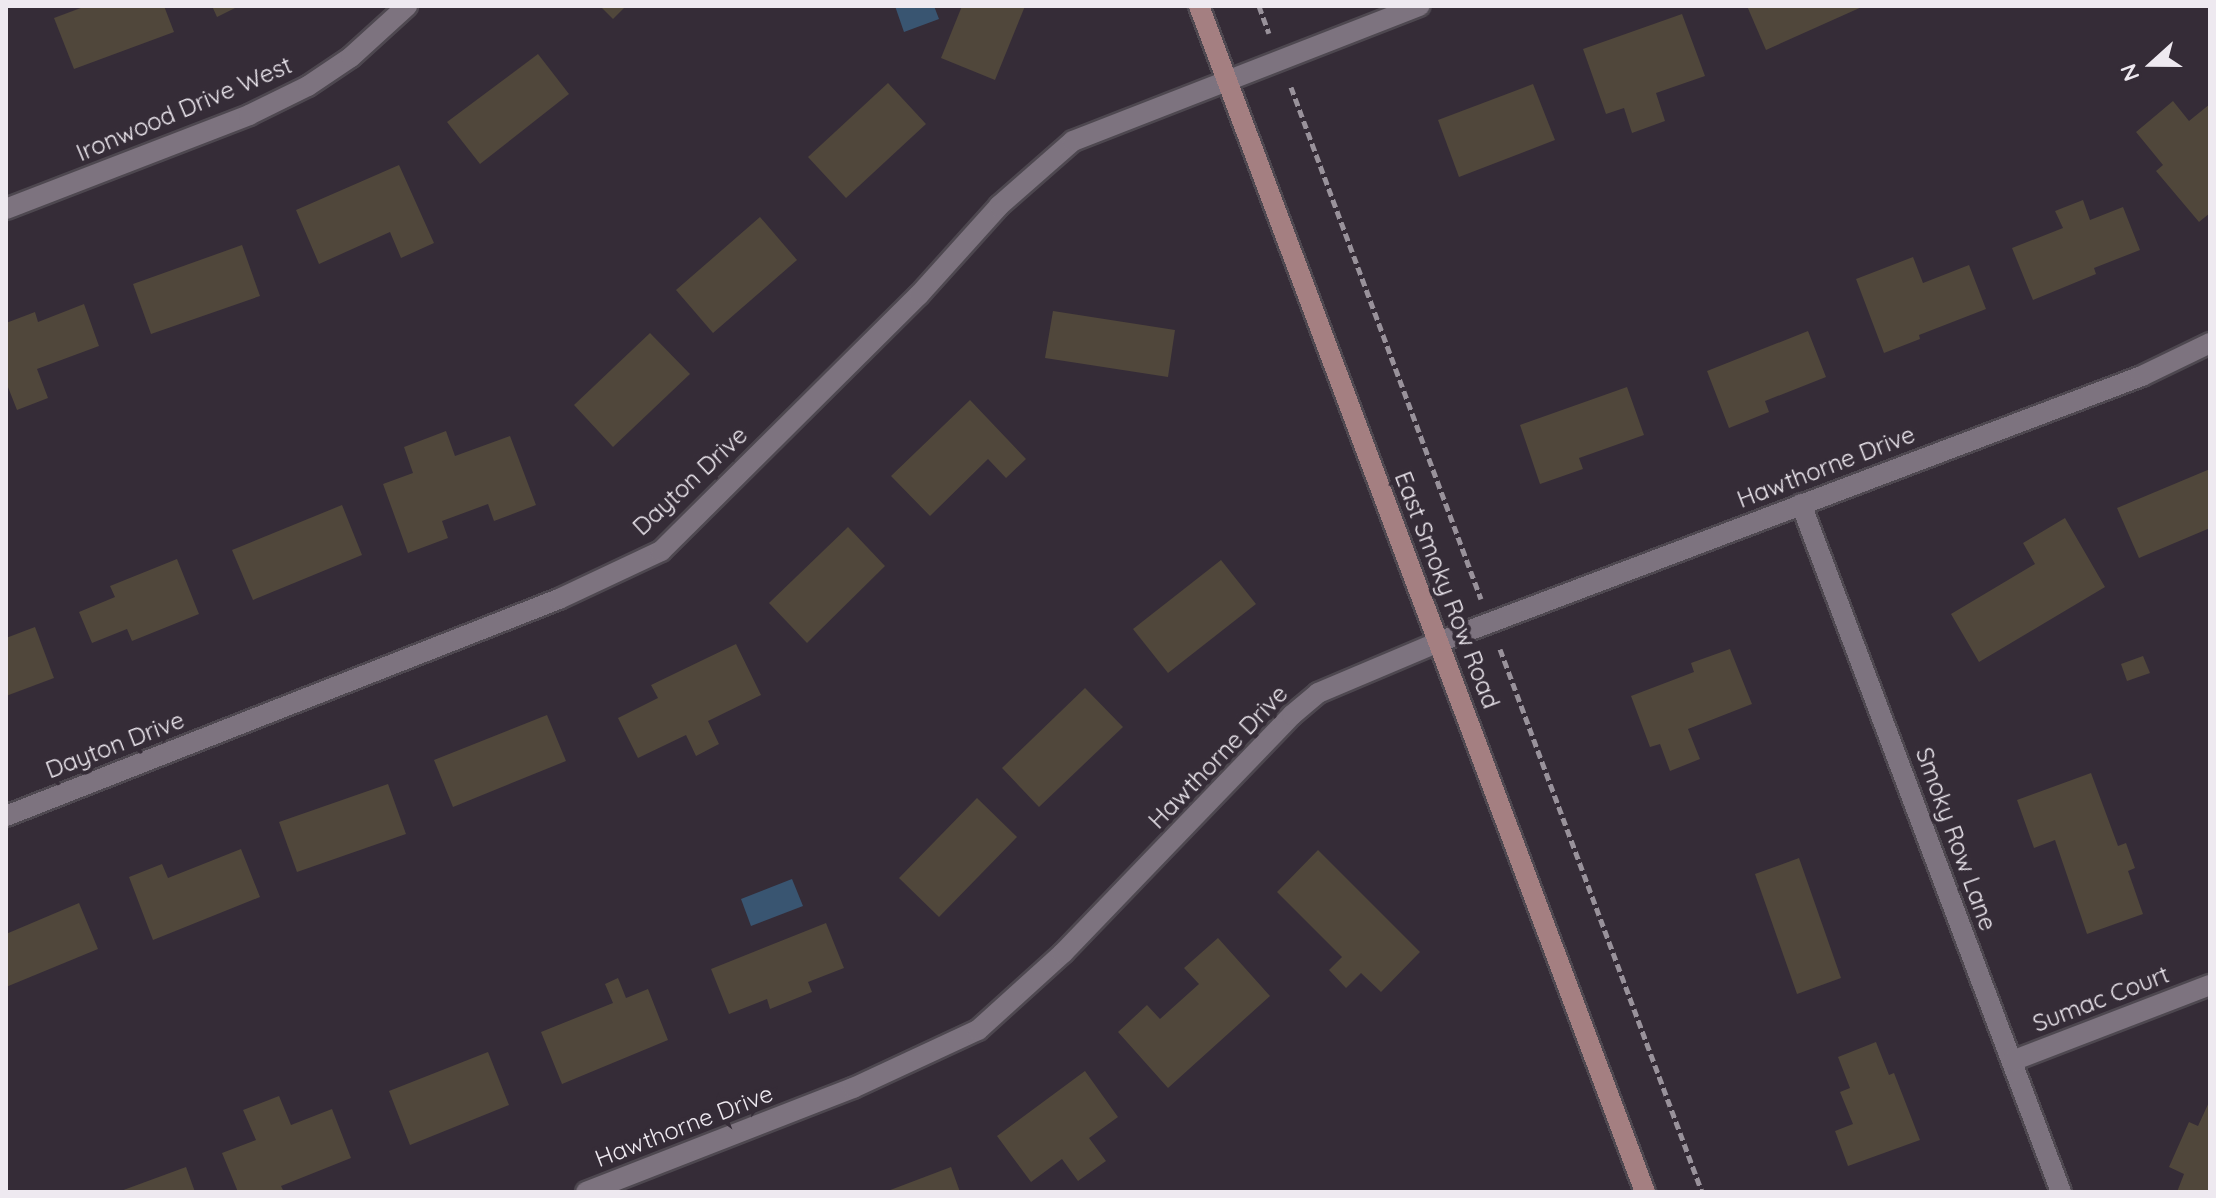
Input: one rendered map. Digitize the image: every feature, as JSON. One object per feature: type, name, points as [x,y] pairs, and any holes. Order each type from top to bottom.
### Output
[{"type":"street","name":"Ironwood Drive West","points":[[6,209],[224,125],[308,86],[351,57],[407,6]]},
{"type":"street","name":"East Smoky Row Road","points":[[1199,6],[1645,1192]]},
{"type":"street","name":"Dayton Drive","points":[[6,816],[559,599],[661,551],[919,295],[999,206],[1073,141],[1420,6]]},
{"type":"street","name":"Hawthorne Drive","points":[[586,1192],[853,1088],[978,1030],[1063,953],[1292,715],[1318,693],[1439,642],[2142,376],[2210,343]]},
{"type":"street","name":"Smoky Row Lane","points":[[1801,504],[2061,1192]]},
{"type":"street","name":"Sumac Court","points":[[2012,1061],[2210,985]]},
{"type":"path","points":[[1259,6],[1266,26]]},
{"type":"water","points":[[895,6],[934,6],[939,19],[904,32]]},
{"type":"water","points":[[792,879],[803,906],[751,926],[741,899]]},
{"type":"building","points":[[86,6],[164,6],[174,32],[74,69],[54,18]]},
{"type":"building","points":[[212,6],[239,6],[217,17]]},
{"type":"building","points":[[600,6],[626,6],[613,19]]},
{"type":"building","points":[[962,6],[1025,6],[995,80],[941,58]]},
{"type":"building","points":[[1747,6],[1864,6],[1766,50]]},
{"type":"building","points":[[1682,14],[1705,76],[1656,93],[1665,121],[1632,133],[1624,108],[1606,114],[1583,49]]},
{"type":"building","points":[[538,54],[569,94],[480,164],[447,122]]},
{"type":"building","points":[[888,83],[926,124],[846,198],[808,157]]},
{"type":"building","points":[[1533,84],[1555,140],[1459,177],[1438,120]]},
{"type":"building","points":[[2173,101],[2189,121],[2210,104],[2210,213],[2199,222],[2156,171],[2163,165],[2136,132]]},
{"type":"building","points":[[399,165],[434,243],[401,258],[390,232],[319,264],[296,210]]},
{"type":"building","points":[[2083,200],[2090,220],[2123,207],[2140,250],[2094,268],[2096,274],[2033,300],[2012,248],[2063,228],[2055,211]]},
{"type":"building","points":[[760,217],[797,260],[713,333],[676,290]]},
{"type":"building","points":[[242,245],[260,296],[151,334],[133,284]]},
{"type":"building","points":[[1913,257],[1923,283],[1969,265],[1986,309],[1919,335],[1920,339],[1884,353],[1856,279]]},
{"type":"building","points":[[84,304],[99,346],[37,369],[48,398],[17,410],[6,382],[6,323],[35,312],[38,322]]},
{"type":"building","points":[[1053,311],[1175,330],[1168,377],[1045,358]]},
{"type":"building","points":[[1808,331],[1826,377],[1765,401],[1769,412],[1729,428],[1707,371]]},
{"type":"building","points":[[650,333],[690,374],[613,447],[574,405]]},
{"type":"building","points":[[1627,387],[1644,435],[1579,458],[1583,469],[1540,484],[1520,425]]},
{"type":"building","points":[[970,400],[1026,459],[1006,478],[988,459],[930,516],[891,476]]},
{"type":"building","points":[[446,431],[455,456],[510,436],[536,505],[494,521],[488,504],[442,521],[448,538],[408,553],[383,484],[413,473],[404,447]]},
{"type":"building","points":[[2210,469],[2210,528],[2139,558],[2117,508]]},
{"type":"building","points":[[342,505],[362,555],[253,600],[232,550]]},
{"type":"building","points":[[2065,518],[2105,587],[1979,662],[1951,614],[2035,564],[2023,543]]},
{"type":"building","points":[[848,527],[885,566],[807,643],[769,603]]},
{"type":"building","points":[[177,559],[199,614],[132,641],[127,629],[92,643],[79,612],[115,597],[110,586]]},
{"type":"building","points":[[1221,560],[1256,604],[1168,673],[1133,629]]},
{"type":"building","points":[[35,627],[54,678],[6,696],[6,638]]},
{"type":"building","points":[[736,644],[761,695],[708,721],[719,744],[696,756],[686,735],[638,758],[618,718],[658,698],[651,685]]},
{"type":"building","points":[[1730,649],[1752,704],[1688,729],[1700,759],[1670,771],[1660,744],[1650,747],[1631,696],[1694,672],[1691,663]]},
{"type":"building","points":[[2143,656],[2150,673],[2127,681],[2121,664]]},
{"type":"building","points":[[1085,688],[1123,727],[1039,807],[1002,768]]},
{"type":"building","points":[[547,715],[566,761],[453,807],[434,760]]},
{"type":"building","points":[[2091,773],[2118,846],[2126,843],[2135,868],[2128,871],[2143,914],[2087,934],[2055,840],[2034,848],[2017,800]]},
{"type":"building","points":[[388,784],[406,834],[297,872],[279,822]]},
{"type":"building","points":[[977,798],[1017,837],[939,917],[899,878]]},
{"type":"building","points":[[241,849],[260,897],[153,940],[129,877],[162,864],[168,878]]},
{"type":"building","points":[[1318,850],[1420,952],[1381,992],[1361,973],[1346,988],[1329,970],[1342,957],[1277,892]]},
{"type":"building","points":[[1799,858],[1841,978],[1797,994],[1755,874]]},
{"type":"building","points":[[79,903],[98,949],[6,987],[6,934]]},
{"type":"building","points":[[826,923],[844,968],[808,982],[812,992],[770,1009],[767,999],[729,1014],[711,969]]},
{"type":"building","points":[[1218,938],[1270,996],[1168,1088],[1118,1032],[1147,1005],[1160,1019],[1199,984],[1184,968]]},
{"type":"building","points":[[618,978],[626,998],[648,989],[668,1040],[562,1084],[541,1032],[613,1003],[605,984]]},
{"type":"building","points":[[1876,1042],[1889,1075],[1894,1073],[1920,1140],[1848,1166],[1835,1131],[1853,1124],[1840,1092],[1850,1088],[1838,1057]]},
{"type":"building","points":[[488,1052],[509,1105],[410,1145],[389,1091]]},
{"type":"building","points":[[1085,1071],[1118,1117],[1089,1138],[1106,1161],[1078,1181],[1062,1159],[1031,1182],[997,1136]]},
{"type":"building","points":[[279,1096],[291,1125],[332,1109],[351,1158],[281,1186],[284,1192],[238,1192],[222,1153],[256,1140],[243,1110]]},
{"type":"building","points":[[2210,1100],[2210,1192],[2177,1192],[2184,1174],[2169,1167],[2189,1122],[2198,1126]]},
{"type":"building","points":[[186,1167],[195,1192],[118,1192]]},
{"type":"building","points":[[951,1167],[960,1192],[885,1192]]}]
